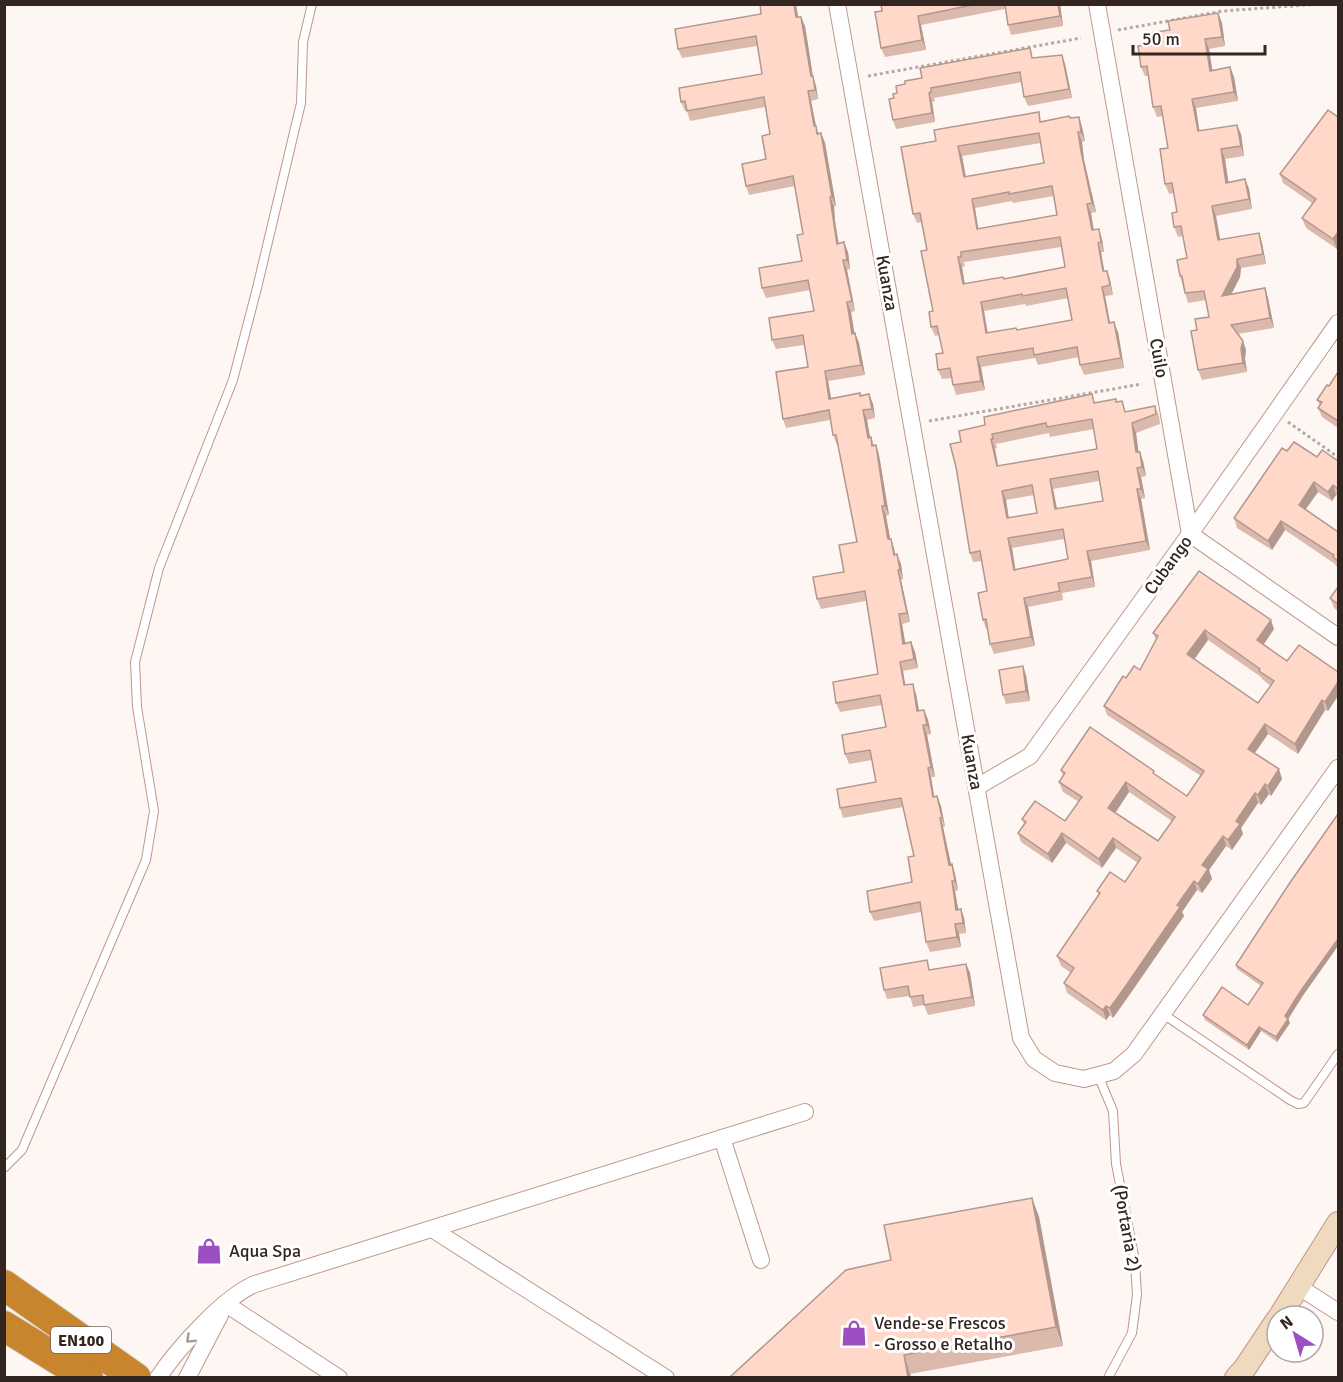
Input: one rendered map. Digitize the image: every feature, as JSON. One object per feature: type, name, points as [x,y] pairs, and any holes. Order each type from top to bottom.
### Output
[{"type":"highway","name":"EN100","points":[[4,1285],[136,1377]]},
{"type":"highway","name":"EN100","points":[[4,1326],[88,1377]]},
{"type":"street","name":"Kuanza","points":[[837,4],[1021,1038],[1034,1059],[1055,1073],[1084,1079],[1114,1071],[1134,1054],[1338,768]]},
{"type":"street","name":"Cuilo","points":[[1097,4],[1190,534]]},
{"type":"street","name":"Cubango","points":[[977,787],[1030,756],[1190,534],[1338,322]]},
{"type":"street","points":[[1190,534],[1338,638]]},
{"type":"street","points":[[158,1377],[178,1350],[244,1288],[805,1112]]},
{"type":"street","points":[[722,1138],[761,1260]]},
{"type":"street","points":[[1288,1304],[1338,1223]]},
{"type":"street","points":[[432,1229],[666,1377]]},
{"type":"street","points":[[1299,1287],[1338,1312]]},
{"type":"street","points":[[187,1377],[196,1364],[226,1304]]},
{"type":"street","points":[[226,1304],[339,1377]]},
{"type":"street","points":[[1244,1374],[1265,1340]]},
{"type":"lane","points":[[4,1168],[22,1150],[146,860],[154,811],[137,707],[135,662],[159,568],[233,380],[301,103],[303,42],[312,4]]},
{"type":"lane","points":[[1163,1014],[1298,1104],[1304,1102],[1338,1054]]},
{"type":"lane","name":"(Portaria 2)","points":[[1098,1075],[1113,1111],[1116,1164],[1135,1261],[1137,1295],[1132,1333],[1108,1377]]},
{"type":"path","points":[[1118,30],[1223,11],[1320,4]]},
{"type":"path","points":[[868,76],[1082,38]]},
{"type":"path","points":[[929,421],[1142,384]]},
{"type":"path","points":[[1288,422],[1338,457]]},
{"type":"building","points":[[760,4],[794,4],[796,17],[801,17],[815,90],[808,91],[814,126],[816,126],[817,134],[821,133],[837,244],[844,242],[847,260],[843,260],[852,301],[847,302],[852,334],[855,333],[861,365],[825,371],[829,399],[860,393],[860,396],[869,394],[872,409],[863,410],[868,438],[871,437],[872,446],[876,445],[888,539],[891,539],[894,555],[897,554],[900,570],[898,570],[907,613],[899,614],[903,644],[911,642],[914,659],[900,662],[904,685],[913,684],[917,711],[924,710],[927,725],[923,725],[931,767],[928,768],[933,797],[937,796],[949,865],[952,864],[956,910],[961,909],[963,923],[955,924],[957,937],[926,942],[920,902],[870,912],[867,891],[912,882],[908,857],[914,856],[901,798],[840,808],[837,789],[876,782],[870,750],[845,754],[842,735],[886,727],[880,695],[836,703],[833,682],[878,674],[865,591],[817,599],[813,577],[844,572],[839,545],[857,542],[829,410],[783,419],[776,372],[808,367],[803,335],[772,340],[769,318],[814,311],[808,280],[762,288],[759,268],[802,261],[797,235],[803,234],[793,176],[746,186],[742,164],[766,159],[762,136],[770,134],[764,97],[687,111],[685,101],[681,102],[679,88],[762,74],[756,36],[678,49],[675,29],[761,14]]},
{"type":"building","points":[[881,4],[977,4],[918,16],[922,40],[881,48],[875,12],[882,11]]},
{"type":"building","points":[[1005,4],[1058,4],[1060,16],[1008,25]]},
{"type":"building","points":[[1218,13],[1222,37],[1205,39],[1210,71],[1230,67],[1234,92],[1192,99],[1198,131],[1237,125],[1241,146],[1221,149],[1226,183],[1245,179],[1249,199],[1212,206],[1218,240],[1259,233],[1263,254],[1237,259],[1237,267],[1222,296],[1265,288],[1270,318],[1231,325],[1243,341],[1241,349],[1243,363],[1198,370],[1191,331],[1197,330],[1195,319],[1209,317],[1204,291],[1185,293],[1182,276],[1180,276],[1177,260],[1187,258],[1181,226],[1174,227],[1172,213],[1177,212],[1172,183],[1165,184],[1160,149],[1168,148],[1161,106],[1153,107],[1147,66],[1141,67],[1138,46],[1145,45],[1143,34],[1170,30],[1168,21]]},
{"type":"building","points":[[1030,48],[1032,58],[1062,55],[1069,89],[1024,97],[1020,72],[931,88],[929,93],[932,113],[893,120],[889,99],[894,98],[893,94],[897,93],[896,86],[905,84],[905,81],[922,78],[920,68]]},
{"type":"building","points":[[1328,110],[1338,117],[1338,232],[1333,239],[1302,218],[1316,199],[1280,174]]},
{"type":"building","points":[[1039,112],[1040,122],[1069,116],[1070,118],[1079,117],[1081,132],[1078,132],[1092,203],[1087,204],[1092,230],[1099,229],[1101,242],[1098,243],[1103,271],[1107,271],[1110,285],[1102,287],[1109,323],[1114,322],[1121,358],[1080,365],[1077,347],[1034,355],[1033,348],[977,357],[981,381],[953,385],[950,368],[938,370],[936,354],[943,353],[937,326],[931,327],[929,312],[933,311],[921,251],[927,250],[920,213],[913,214],[901,147],[936,141],[934,130]],"holes":[[[1039,133],[1044,163],[964,177],[958,146]],[[1052,186],[1057,215],[977,229],[972,199],[1009,192],[1009,194]],[[1060,237],[1065,267],[1004,279],[1003,277],[963,284],[958,257],[961,257],[961,252]],[[1066,288],[1072,320],[986,333],[981,302],[1022,294],[1023,296]]]},
{"type":"building","points":[[1338,372],[1338,421],[1318,408],[1322,402],[1317,400]]},
{"type":"building","points":[[1092,394],[1094,403],[1116,399],[1116,402],[1122,401],[1125,412],[1155,406],[1156,414],[1132,423],[1136,452],[1140,452],[1142,467],[1137,468],[1141,489],[1137,489],[1146,541],[1087,551],[1092,577],[1058,583],[1060,591],[1024,598],[1031,637],[990,644],[986,619],[983,620],[978,593],[987,591],[980,551],[970,553],[950,444],[961,442],[959,431],[985,425],[984,417]],"holes":[[[1092,419],[1097,449],[997,466],[992,434],[1046,423],[1047,427]],[[1098,471],[1103,501],[1055,509],[1050,479]],[[1032,485],[1037,513],[1007,518],[1002,491]],[[1063,529],[1068,559],[1014,570],[1008,538]]]},
{"type":"building","points":[[1294,442],[1317,457],[1322,450],[1338,461],[1338,489],[1333,485],[1328,492],[1314,482],[1299,505],[1338,532],[1338,561],[1333,557],[1334,555],[1281,521],[1268,541],[1234,518],[1282,448],[1287,451]]},
{"type":"building","points":[[1199,571],[1271,620],[1257,640],[1287,661],[1299,645],[1338,672],[1338,682],[1325,702],[1322,700],[1295,744],[1265,724],[1248,749],[1279,769],[1268,786],[1265,784],[1258,795],[1255,793],[1236,821],[1240,824],[1228,840],[1223,836],[1202,865],[1208,869],[1198,884],[1194,881],[1177,905],[1180,907],[1125,987],[1110,1008],[1106,1006],[1103,1010],[1064,983],[1074,968],[1057,956],[1100,893],[1097,891],[1110,872],[1125,882],[1141,858],[1113,838],[1099,859],[1062,833],[1048,854],[1018,833],[1026,822],[1022,819],[1035,801],[1065,821],[1082,797],[1059,782],[1065,773],[1061,770],[1090,727],[1187,796],[1204,771],[1104,706],[1123,676],[1126,678],[1134,666],[1140,670],[1158,636],[1153,633]],"holes":[[[1205,630],[1274,681],[1258,703],[1187,654]],[[1126,782],[1175,817],[1158,841],[1108,808]]]},
{"type":"building","points":[[1338,587],[1338,604],[1330,598]]},
{"type":"building","points":[[1023,666],[1026,691],[1003,695],[999,670]]},
{"type":"building","points":[[1338,814],[1338,939],[1300,992],[1285,1016],[1288,1019],[1276,1037],[1259,1027],[1247,1045],[1203,1015],[1222,987],[1248,1005],[1263,983],[1236,965]]},
{"type":"building","points":[[927,960],[929,970],[966,964],[972,997],[924,1005],[923,995],[910,997],[908,986],[884,990],[880,968]]},
{"type":"building","points":[[1032,1198],[1056,1327],[904,1355],[908,1377],[730,1377],[846,1270],[891,1260],[884,1225]]},
{"type":"place","name":"Aqua Spa","points":[[209,1251]]},
{"type":"place","name":"Vende-se Frescos - Grosso e Retalho","points":[[854,1333]]}]
